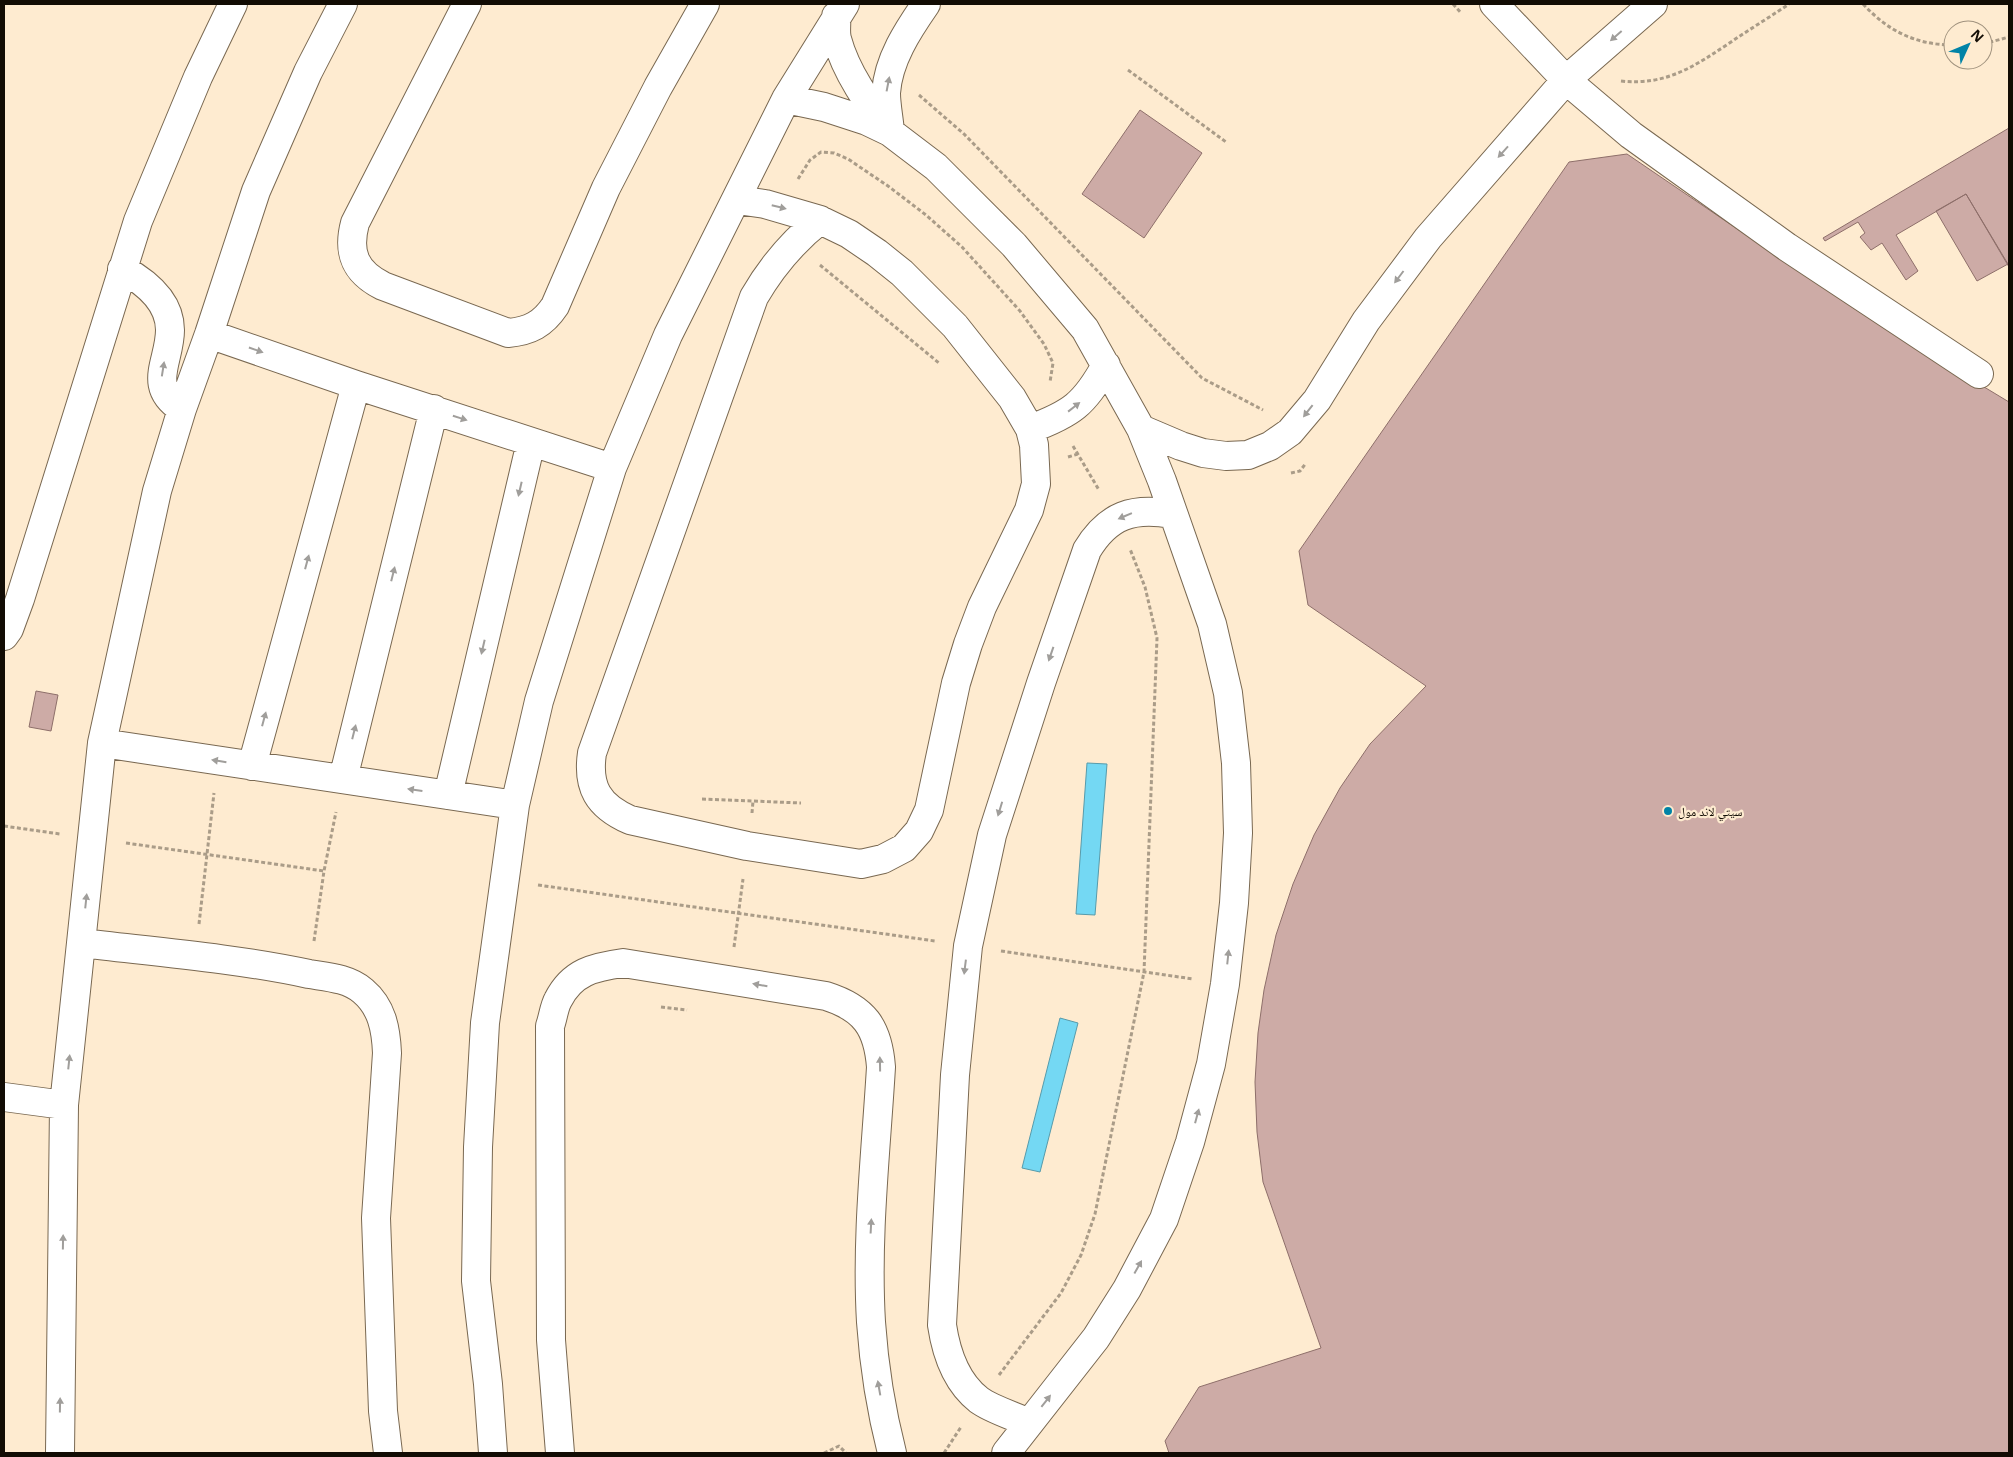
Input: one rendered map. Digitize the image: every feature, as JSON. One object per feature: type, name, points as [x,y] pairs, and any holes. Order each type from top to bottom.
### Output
[{"type":"lane","points":[[4,636],[9,629],[26,583],[138,221],[194,86],[233,4]]},
{"type":"lane","points":[[60,1453],[64,1105],[102,743],[157,491],[182,409],[210,334],[256,191],[308,72],[343,4]]},
{"type":"lane","points":[[467,4],[355,223],[351,237],[352,254],[359,268],[369,279],[508,333],[523,332],[536,327],[547,318],[555,306],[606,188],[658,87],[706,4]]},
{"type":"lane","points":[[890,132],[886,93],[891,70],[900,45],[926,4]]},
{"type":"lane","points":[[1494,4],[1566,80],[1631,135],[1787,247],[1979,374]]},
{"type":"lane","points":[[1141,428],[1181,446],[1203,453],[1226,456],[1248,455],[1270,446],[1290,432],[1317,400],[1366,321],[1428,238],[1566,80],[1653,4]]},
{"type":"lane","points":[[841,10],[837,38],[849,69],[875,112],[890,132]]},
{"type":"lane","points":[[493,1453],[488,1384],[476,1281],[478,1166],[485,1023],[515,805],[538,701],[612,468],[668,335],[737,200],[786,98],[841,10]]},
{"type":"lane","points":[[786,98],[824,106],[890,132],[936,167],[1014,245],[1085,329],[1141,428],[1162,481],[1212,624],[1228,693],[1236,763],[1238,833],[1234,903],[1226,984],[1211,1064],[1190,1142],[1164,1219],[1126,1289],[1096,1338],[1006,1453]]},
{"type":"lane","points":[[737,200],[765,204],[820,220],[849,234],[902,273],[955,326],[1012,398],[1030,429],[1035,452],[1036,484],[1029,510],[982,607],[968,644],[956,683],[929,810],[919,831],[904,848],[883,859],[861,864],[748,846],[630,820],[614,813],[602,802],[593,787],[590,770],[595,744],[754,297],[782,254],[820,220]]},
{"type":"lane","points":[[122,269],[141,280],[155,293],[165,310],[170,328],[161,372],[162,385],[167,397],[182,409]]},
{"type":"lane","points":[[210,334],[356,385],[612,468]]},
{"type":"lane","points":[[1030,429],[1058,419],[1078,405],[1094,387],[1106,365]]},
{"type":"lane","points":[[252,766],[356,385]]},
{"type":"lane","points":[[343,779],[434,409]]},
{"type":"lane","points":[[448,795],[532,442]]},
{"type":"lane","points":[[1029,1423],[979,1400],[954,1368],[946,1347],[942,1325],[955,1075],[968,946],[992,836],[1047,665],[1087,550],[1095,536],[1115,520],[1139,511],[1172,514]]},
{"type":"lane","points":[[102,743],[515,805]]},
{"type":"lane","points":[[81,943],[286,968],[342,979],[362,990],[378,1008],[386,1030],[387,1053],[376,1218],[383,1411],[388,1453]]},
{"type":"lane","points":[[560,1453],[551,1340],[550,1026],[557,1000],[573,980],[596,967],[623,963],[826,996],[844,1002],[861,1013],[872,1029],[880,1047],[881,1067],[870,1273],[871,1321],[876,1376],[888,1441],[871,1453]]},
{"type":"lane","points":[[4,1097],[64,1105]]},
{"type":"path","points":[[1617,81],[1650,81],[1670,77],[1692,68],[1789,4]]},
{"type":"path","points":[[1863,4],[1874,16],[1906,37],[1924,42],[1943,44]]},
{"type":"path","points":[[1993,42],[2009,38]]},
{"type":"path","points":[[891,70],[964,134],[1202,378],[1302,431],[1311,444],[1310,459],[1300,471],[1286,474]]},
{"type":"path","points":[[1128,70],[1226,142]]},
{"type":"path","points":[[979,1400],[1061,1292],[1081,1255],[1095,1214],[1144,972],[1157,638],[1145,587],[1132,553],[1078,454]]},
{"type":"path","points":[[195,956],[217,760]]},
{"type":"path","points":[[309,974],[324,871],[343,779]]},
{"type":"path","points":[[702,799],[801,803]]},
{"type":"path","points":[[730,980],[753,801]]},
{"type":"path","points":[[4,826],[324,871]]},
{"type":"path","points":[[504,881],[739,913],[1226,984]]},
{"type":"path","points":[[824,1453],[840,1446],[846,1453]]},
{"type":"water","points":[[1087,763],[1107,764],[1095,915],[1076,914]]},
{"type":"water","points":[[1060,1018],[1078,1023],[1040,1172],[1022,1168]]},
{"type":"building","points":[[1140,110],[1202,153],[1144,238],[1082,194]]},
{"type":"building","points":[[2009,128],[2009,267],[1966,194],[1896,235],[1918,271],[1906,280],[1882,243],[1871,250],[1860,237],[1865,233],[1858,222],[1825,241],[1823,238]]},
{"type":"building","name":"سيتي لاند مول","points":[[1627,154],[1855,309],[2009,402],[2009,1453],[1169,1453],[1165,1441],[1199,1387],[1321,1348],[1263,1182],[1257,1132],[1255,1082],[1258,1033],[1264,990],[1276,935],[1293,884],[1314,835],[1340,788],[1370,744],[1426,686],[1308,605],[1299,551],[1569,162]]},
{"type":"building","points":[[1966,194],[2008,264],[1977,281],[1936,211]]},
{"type":"building","points":[[36,691],[58,695],[51,731],[29,727]]},
{"type":"place","name":"سيتي لاند مول","points":[[1668,811]]}]
